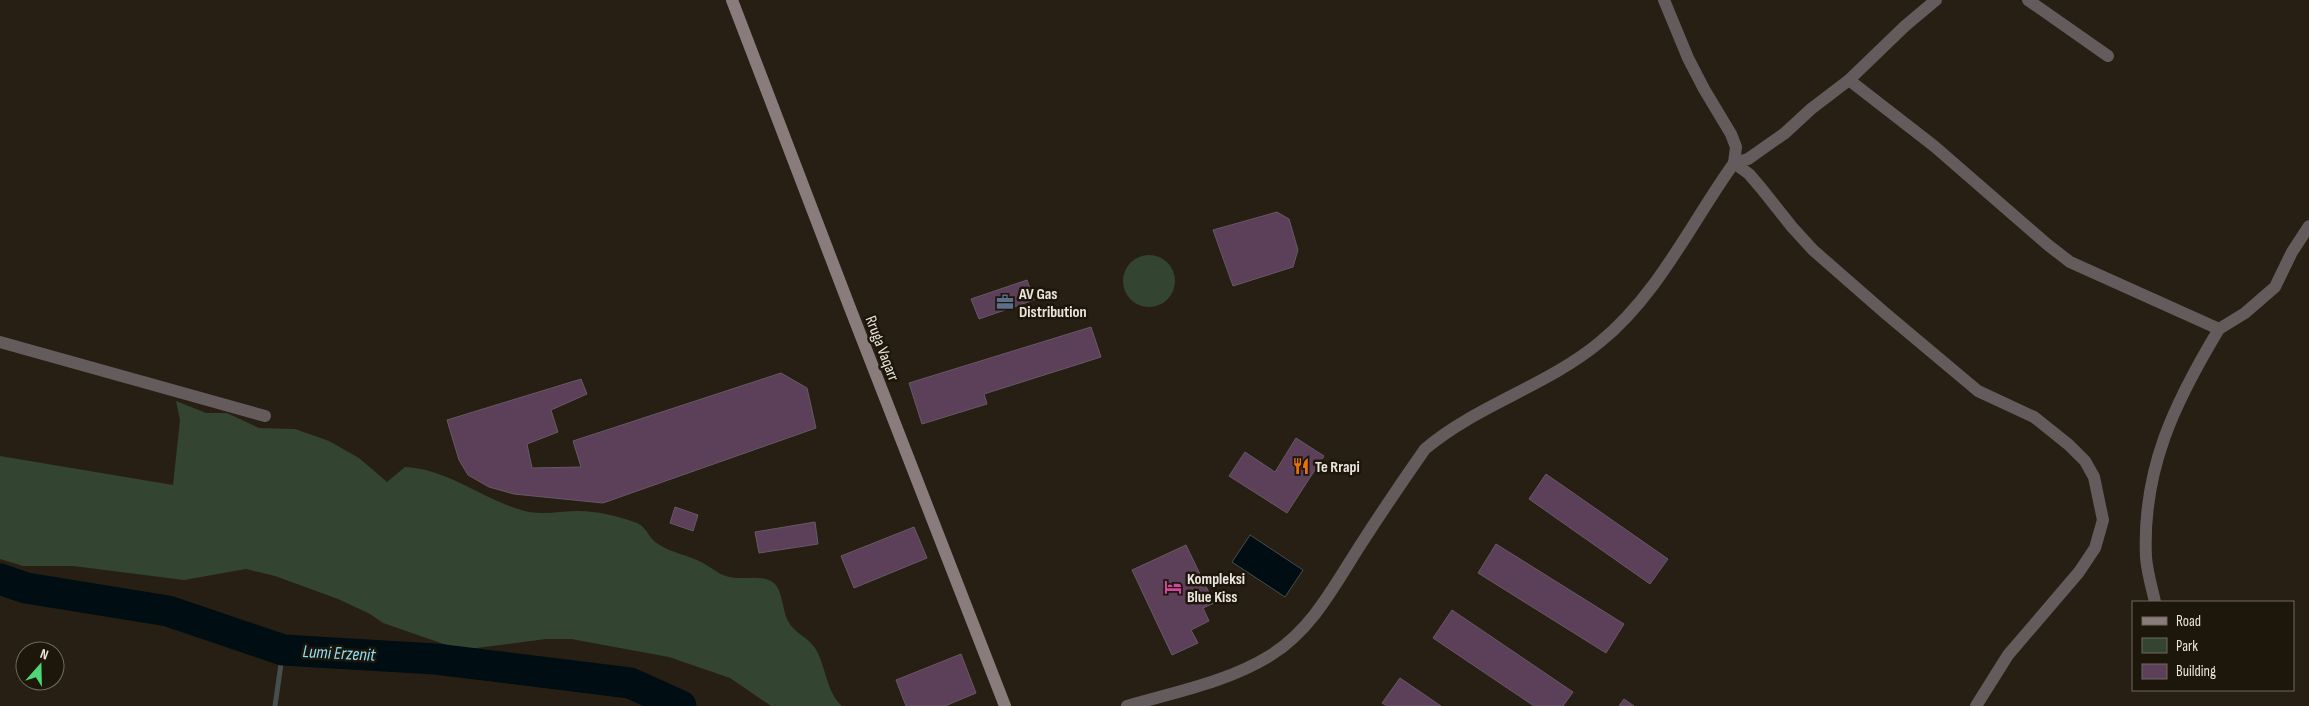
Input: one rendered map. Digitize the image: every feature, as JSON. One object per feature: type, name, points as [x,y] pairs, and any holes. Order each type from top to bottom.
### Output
[{"type":"main road","name":"Rruga Vaqarr","points":[[732,0],[846,299],[1005,706]]},
{"type":"street","points":[[1127,706],[1208,682],[1240,670],[1269,656],[1297,636],[1316,614],[1425,449],[1444,433],[1568,364],[1600,343],[1623,321],[1646,294],[1734,163],[1736,147],[1731,134],[1688,58],[1664,0]]},
{"type":"street","points":[[1734,163],[1748,160],[1764,150],[1849,80],[1905,26],[1936,0]]},
{"type":"street","points":[[2028,0],[2108,56]]},
{"type":"street","points":[[1849,80],[1949,158],[2070,262],[2219,329]]},
{"type":"street","points":[[1734,163],[1749,174],[1814,250],[1885,314],[1978,391],[2034,417],[2075,450],[2085,461],[2094,477],[2103,520],[2095,548],[2079,572],[2008,655],[1976,706]]},
{"type":"street","points":[[2155,601],[2146,559],[2146,519],[2157,456],[2176,406],[2219,329],[2245,313],[2275,287],[2292,252],[2309,226]]},
{"type":"street","points":[[0,342],[265,416]]},
{"type":"green space","points":[[1144,255],[1154,255],[1168,262],[1175,276],[1175,286],[1168,300],[1154,307],[1144,307],[1134,303],[1127,296],[1123,286],[1123,276],[1127,266],[1134,259]]},
{"type":"green space","points":[[176,401],[206,413],[227,413],[259,428],[295,429],[329,441],[359,458],[387,482],[405,467],[421,469],[437,473],[497,501],[529,512],[585,511],[623,518],[640,525],[655,542],[663,547],[698,560],[723,575],[737,578],[760,578],[771,581],[778,588],[788,621],[797,632],[809,641],[819,655],[829,686],[842,706],[771,706],[730,678],[669,657],[571,639],[546,639],[461,650],[383,623],[370,614],[338,599],[275,576],[246,569],[184,580],[73,566],[23,566],[0,559],[0,456],[173,485],[180,420]]},
{"type":"shaded area","points":[[1250,535],[1303,570],[1285,597],[1232,562]]},
{"type":"building","points":[[1277,212],[1289,219],[1298,250],[1293,267],[1233,286],[1213,230]]},
{"type":"building","points":[[1027,280],[1034,300],[979,319],[971,299]]},
{"type":"building","points":[[1091,327],[1101,357],[984,394],[987,404],[922,424],[909,383]]},
{"type":"building","points":[[781,373],[807,388],[816,428],[603,503],[514,494],[489,487],[468,475],[459,460],[447,420],[581,379],[587,394],[551,410],[558,432],[527,444],[532,468],[581,467],[573,441]]},
{"type":"building","points":[[1296,438],[1324,456],[1287,513],[1229,476],[1245,452],[1275,472]]},
{"type":"building","points":[[1546,474],[1668,559],[1650,584],[1529,499]]},
{"type":"building","points":[[675,507],[698,515],[693,531],[670,523]]},
{"type":"building","points":[[815,522],[818,544],[759,553],[755,532]]},
{"type":"building","points":[[914,527],[927,558],[854,588],[841,556]]},
{"type":"building","points":[[1496,544],[1624,624],[1606,653],[1478,573]]},
{"type":"building","name":"Kompleksi Blue Kiss","points":[[1186,545],[1214,603],[1203,608],[1209,621],[1191,630],[1198,643],[1172,655],[1132,570]]},
{"type":"building","points":[[1452,610],[1573,692],[1563,706],[1534,706],[1433,638]]},
{"type":"building","points":[[961,654],[976,693],[945,706],[906,706],[896,680]]},
{"type":"building","points":[[1400,678],[1441,706],[1387,706],[1382,703]]},
{"type":"building","points":[[1624,699],[1634,706],[1619,706]]},
{"type":"waterway","name":"Lumi Erzenit","points":[[0,579],[26,588],[168,611],[283,650],[435,659],[630,683],[681,706]]},
{"type":"waterway","points":[[275,706],[283,650]]},
{"type":"place","name":"AV Gas Distribution","points":[[1005,302]]},
{"type":"place","name":"Te Rrapi","points":[[1301,466]]},
{"type":"place","name":"Kompleksi Blue Kiss","points":[[1173,587]]}]
